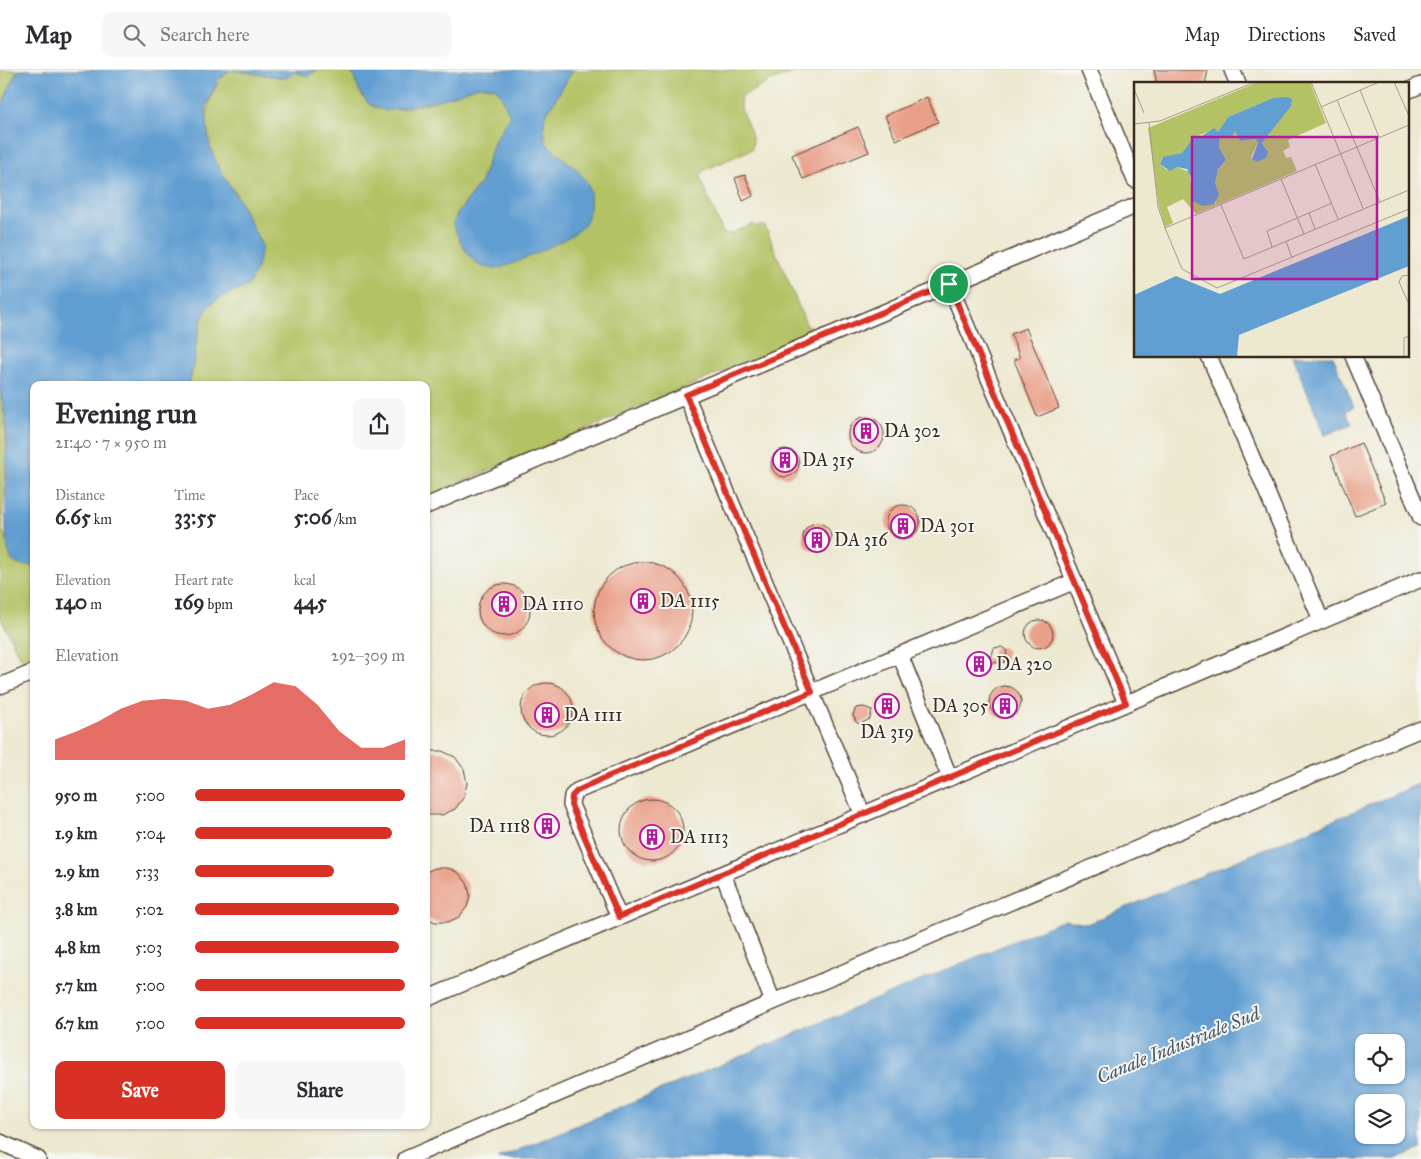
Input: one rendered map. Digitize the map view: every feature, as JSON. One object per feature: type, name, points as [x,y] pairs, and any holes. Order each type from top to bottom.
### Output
[{"type":"lane","points":[[1089,70],[1134,178]]},
{"type":"lane","points":[[1232,70],[1237,82]]},
{"type":"lane","points":[[1408,91],[1421,85]]},
{"type":"lane","points":[[430,504],[1134,206]]},
{"type":"lane","points":[[949,284],[1126,703]]},
{"type":"lane","points":[[1210,358],[1320,620]]},
{"type":"lane","points":[[1354,358],[1421,518]]},
{"type":"lane","points":[[686,395],[863,815]]},
{"type":"lane","points":[[430,997],[1320,620],[1421,579]]},
{"type":"lane","points":[[619,917],[571,805],[572,796],[577,791],[1075,581]]},
{"type":"lane","points":[[900,655],[950,778]]},
{"type":"lane","points":[[0,686],[30,674]]},
{"type":"lane","points":[[406,1159],[1421,729]]},
{"type":"lane","points":[[723,874],[773,1002]]},
{"type":"lane","points":[[0,1142],[38,1159]]},
{"type":"green space","points":[[0,70],[26,70],[16,72],[0,110]]},
{"type":"green space","points":[[230,70],[285,78],[295,72],[308,76],[317,70],[351,70],[360,92],[369,104],[378,109],[391,110],[421,105],[478,86],[495,87],[501,95],[510,116],[495,140],[481,182],[457,214],[553,244],[570,236],[584,225],[590,206],[578,169],[561,159],[545,142],[544,118],[573,70],[801,70],[771,81],[741,97],[742,110],[752,136],[752,149],[703,171],[700,177],[723,233],[730,234],[754,224],[756,226],[765,226],[807,326],[810,326],[810,332],[805,337],[430,495],[430,381],[189,381],[197,338],[204,315],[219,298],[248,286],[262,246],[238,197],[221,172],[210,146],[207,132],[209,105],[220,81]]},
{"type":"green space","points":[[0,392],[6,442],[2,531],[30,565],[30,663],[23,660],[17,652],[0,616]]},
{"type":"water","points":[[26,70],[230,70],[218,80],[206,107],[210,147],[220,170],[239,200],[262,246],[257,268],[248,286],[219,298],[204,315],[197,338],[189,381],[30,381],[30,565],[19,565],[14,562],[8,549],[5,511],[6,431],[0,392],[0,110],[16,72]]},
{"type":"water","points":[[232,70],[317,70],[308,76],[295,72],[285,78]]},
{"type":"water","points":[[351,70],[573,70],[544,118],[545,142],[576,169],[586,181],[590,192],[590,202],[588,217],[584,225],[559,242],[503,267],[489,268],[476,263],[461,242],[453,225],[457,214],[481,182],[495,140],[510,116],[501,95],[495,87],[478,86],[443,99],[386,111],[370,105],[360,92]]},
{"type":"water","points":[[1293,358],[1334,358],[1354,407],[1346,411],[1352,424],[1325,435]]},
{"type":"water","name":"Canale Industriale Sud","points":[[1421,783],[1421,1149],[1394,1159],[497,1159],[1064,920],[1087,924]]},
{"type":"building","points":[[1154,70],[1208,70],[1205,82],[1157,82]]},
{"type":"building","points":[[927,97],[938,122],[896,140],[885,116]]},
{"type":"building","points":[[858,127],[869,152],[803,179],[792,155]]},
{"type":"building","points":[[745,175],[753,196],[743,201],[735,178]]},
{"type":"building","points":[[1026,328],[1059,408],[1037,417],[1014,360],[1020,358],[1011,334]]},
{"type":"building","name":"DA 302","points":[[866,417],[873,418],[879,422],[883,428],[883,442],[879,448],[873,452],[866,453],[859,452],[853,448],[849,442],[848,435],[849,428],[853,422],[859,418]]},
{"type":"building","points":[[1361,443],[1386,503],[1355,516],[1331,456]]},
{"type":"building","name":"DA 315","points":[[785,449],[795,453],[799,463],[795,473],[785,477],[775,473],[771,463],[775,453]]},
{"type":"building","name":"DA 301","points":[[903,505],[910,506],[915,510],[919,515],[919,529],[915,534],[910,538],[903,539],[896,538],[891,534],[887,529],[886,522],[887,515],[891,510],[896,506]]},
{"type":"building","name":"DA 316","points":[[817,523],[827,527],[831,537],[827,547],[817,551],[807,547],[803,537],[807,527]]},
{"type":"building","name":"DA 1115","points":[[643,562],[662,566],[677,577],[688,592],[692,611],[688,630],[677,645],[662,656],[643,660],[624,656],[609,645],[598,630],[594,611],[598,592],[609,577],[624,566]]},
{"type":"building","name":"DA 1110","points":[[504,584],[514,586],[522,592],[528,600],[530,610],[528,620],[522,628],[514,634],[504,636],[494,634],[486,628],[480,620],[478,610],[480,600],[486,592],[494,586]]},
{"type":"building","points":[[1039,620],[1049,624],[1053,634],[1049,644],[1039,648],[1029,644],[1025,634],[1029,624]]},
{"type":"building","points":[[1002,647],[1007,651],[1005,662],[990,663],[981,673],[975,671],[972,666],[975,660],[991,658],[994,648]]},
{"type":"building","name":"DA 1111","points":[[542,683],[552,683],[561,687],[569,695],[573,709],[569,723],[561,731],[552,735],[542,735],[533,731],[525,723],[521,714],[521,704],[525,695],[533,687]]},
{"type":"building","name":"DA 305","points":[[1005,686],[1016,691],[1021,702],[1016,713],[1005,718],[994,713],[989,702],[994,691]]},
{"type":"building","name":"DA 319","points":[[885,695],[893,697],[896,704],[893,711],[877,709],[879,700]]},
{"type":"building","points":[[864,707],[872,710],[870,719],[860,724],[856,722],[853,715],[856,708]]},
{"type":"building","points":[[430,751],[442,751],[455,757],[464,769],[467,783],[464,797],[455,809],[442,815],[430,815]]},
{"type":"building","name":"DA 1113","points":[[646,799],[658,799],[674,808],[681,818],[683,830],[681,842],[674,852],[658,861],[646,861],[635,856],[626,847],[621,836],[621,824],[626,813],[635,804]]},
{"type":"building","points":[[435,868],[448,868],[459,873],[467,883],[470,895],[467,907],[459,917],[448,922],[435,922],[430,920],[430,870]]},
{"type":"place","name":"DA 302","points":[[866,431]]},
{"type":"place","name":"DA 315","points":[[785,460]]},
{"type":"place","name":"DA 301","points":[[903,526]]},
{"type":"place","name":"DA 316","points":[[817,540]]},
{"type":"place","name":"DA 1115","points":[[643,601]]},
{"type":"place","name":"DA 1110","points":[[504,604]]},
{"type":"place","name":"DA 320","points":[[979,664]]},
{"type":"place","name":"DA 319","points":[[887,706]]},
{"type":"place","name":"DA 305","points":[[1005,706]]},
{"type":"place","name":"DA 1111","points":[[547,715]]},
{"type":"place","name":"DA 1118","points":[[547,826]]},
{"type":"place","name":"DA 1113","points":[[652,837]]},
{"type":"route","points":[[949,284],[1126,703],[619,917],[571,805],[572,796],[577,791],[607,777],[812,692],[686,395],[949,284]]}]
